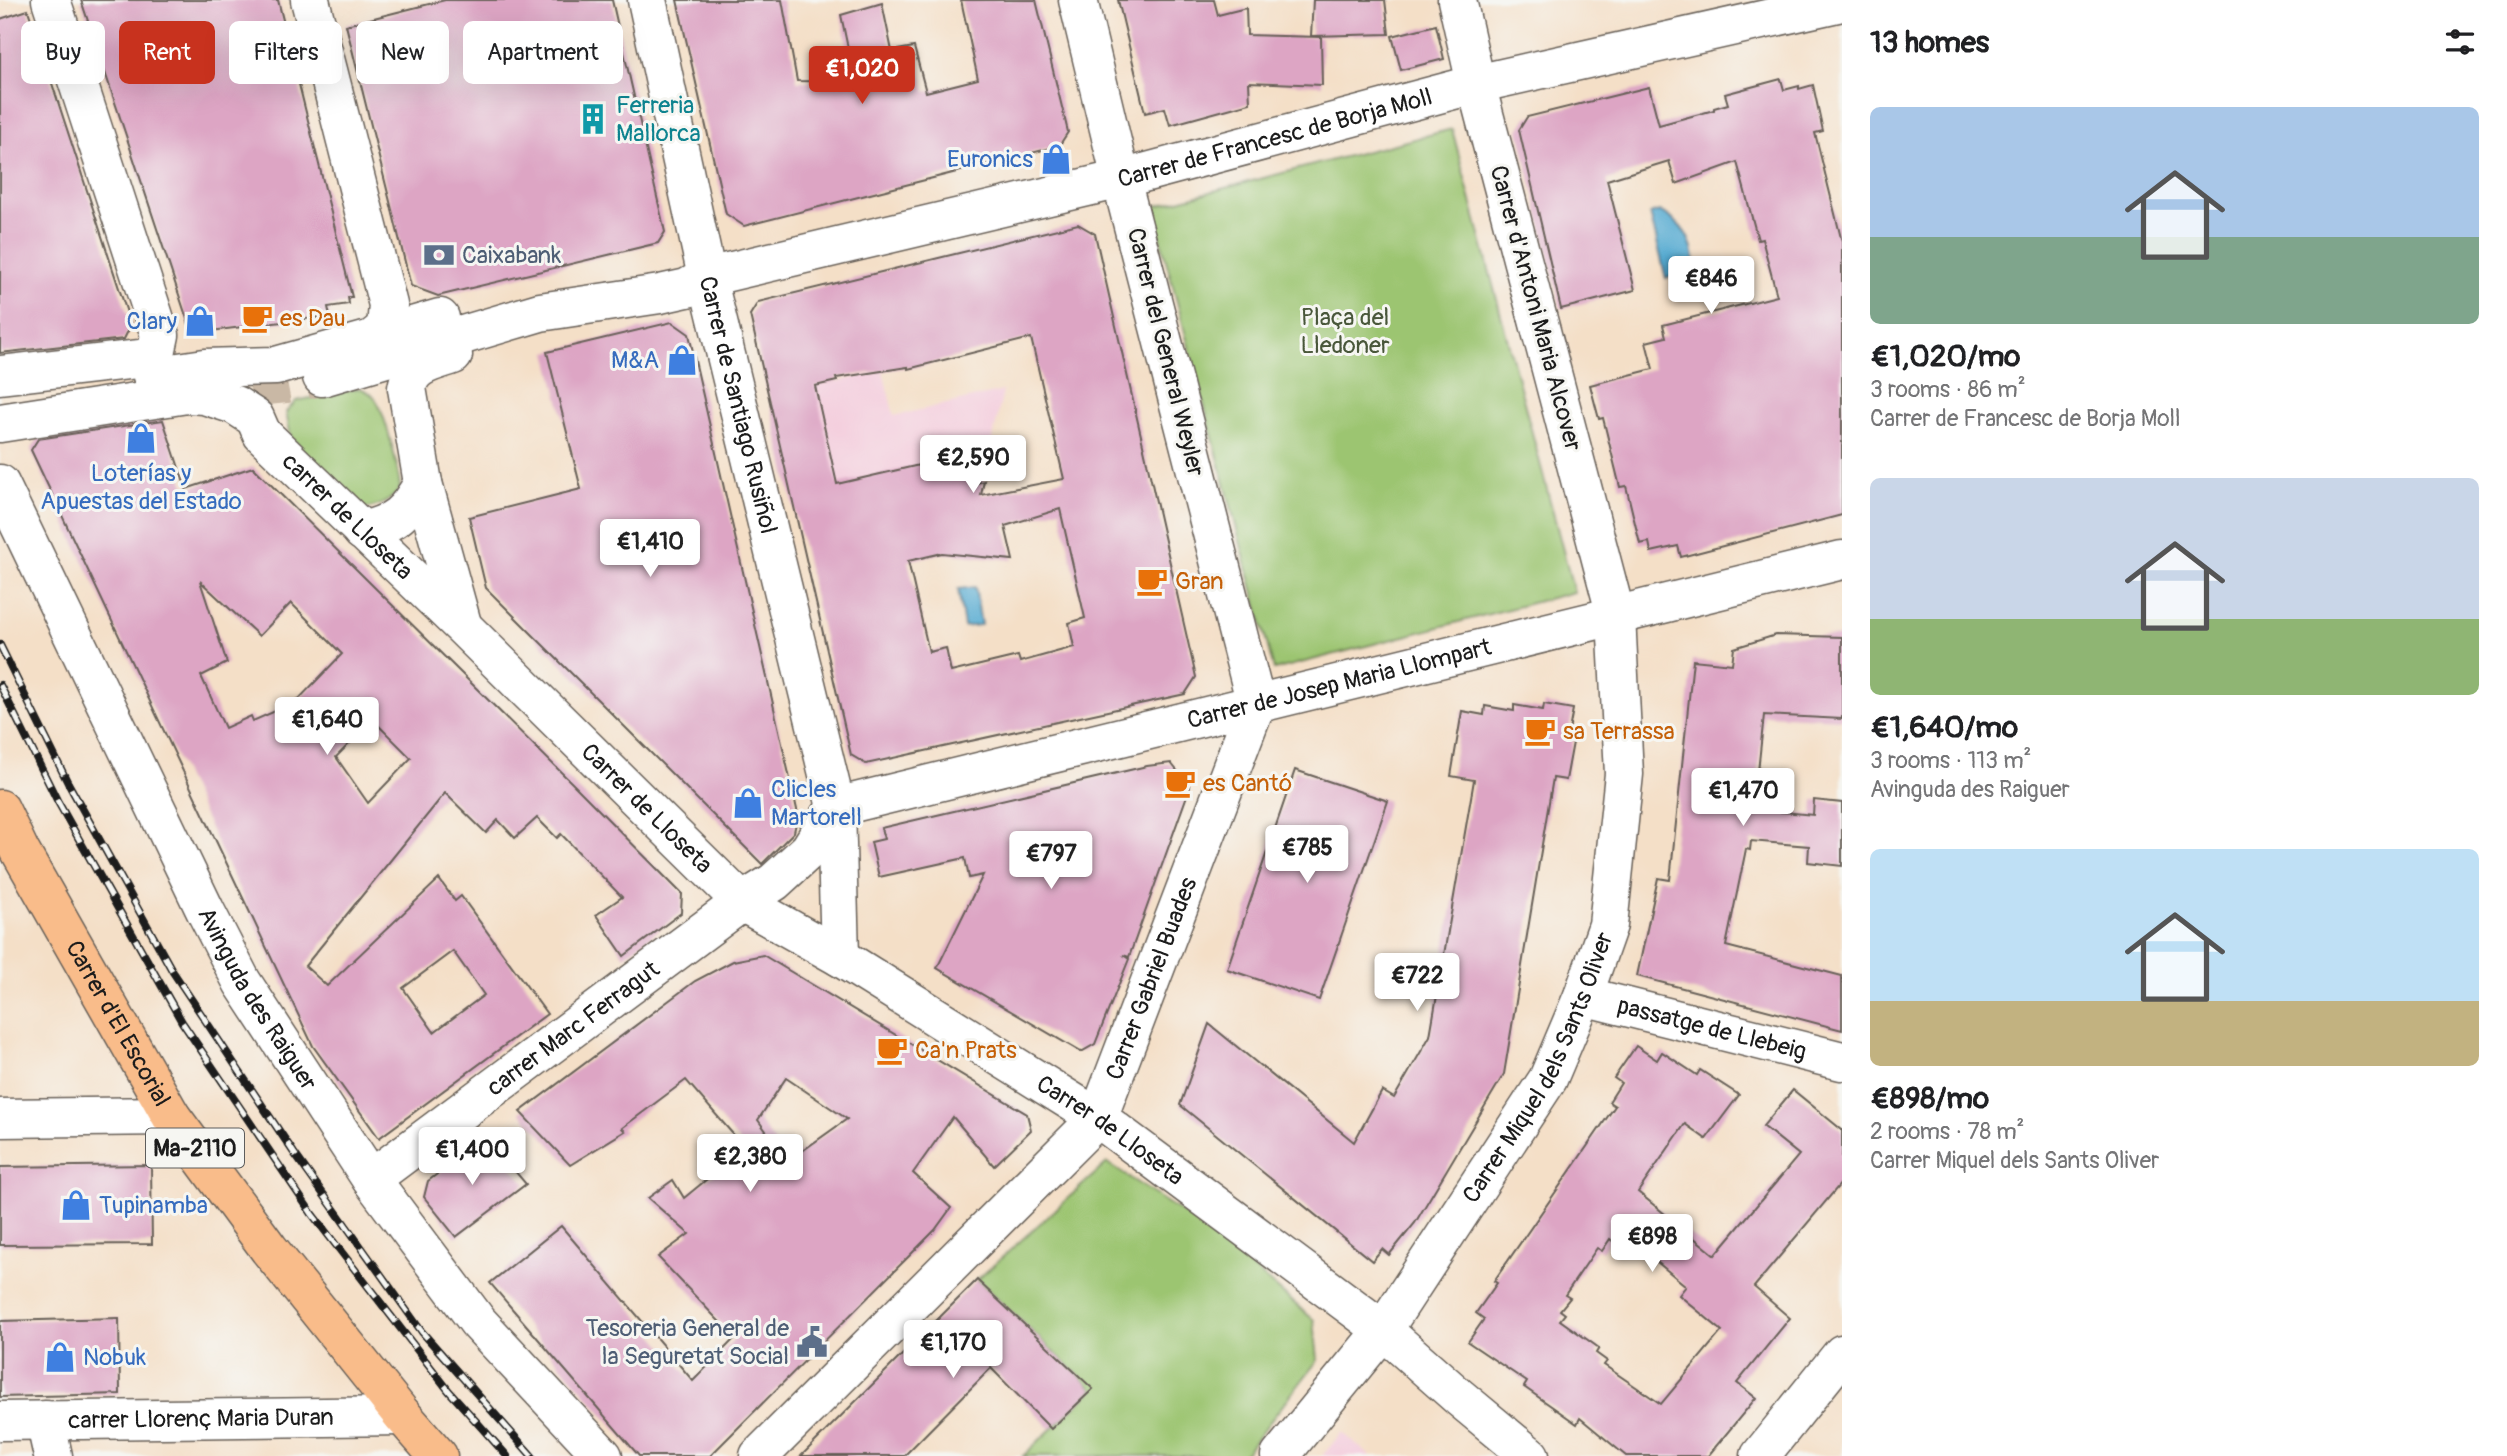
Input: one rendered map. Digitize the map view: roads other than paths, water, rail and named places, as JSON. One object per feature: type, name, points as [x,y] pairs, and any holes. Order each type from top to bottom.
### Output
[{"type":"main road","name":"Carrer d'El Escorial","points":[[0,809],[20,851],[171,1116],[269,1249],[402,1416],[438,1456]]},
{"type":"street","points":[[0,375],[147,358],[157,349],[160,335],[51,0]]},
{"type":"street","points":[[310,0],[388,305],[386,328]]},
{"type":"street","name":"Carrer de Santiago Rusiñol","points":[[647,0],[707,277],[836,807],[840,957]]},
{"type":"street","name":"Carrer del General Weyler","points":[[1077,0],[1256,704]]},
{"type":"street","name":"Carrer d'Antoni Maria Alcover","points":[[1457,0],[1476,84],[1616,615]]},
{"type":"street","name":"Carrer de Francesc de Borja Moll","points":[[660,295],[687,288],[707,277],[1121,179],[1476,84],[1842,2]]},
{"type":"street","name":"Carrer de Francesc de Borja Moll","points":[[0,397],[205,368],[276,366],[372,339],[386,328],[409,327],[538,289],[605,276],[685,268],[707,277]]},
{"type":"street","points":[[322,377],[540,312],[660,295]]},
{"type":"street","points":[[462,626],[423,483],[407,388],[409,378],[419,367],[486,345],[623,313],[660,295]]},
{"type":"street","points":[[0,423],[187,394],[204,395],[245,412],[256,402],[268,376],[276,366]]},
{"type":"street","name":"carrer de Lloseta","points":[[245,412],[262,434],[462,626]]},
{"type":"street","points":[[362,531],[387,525],[411,504],[423,483]]},
{"type":"street","name":"Avinguda des Raiguer","points":[[0,484],[116,728],[242,982],[371,1179],[478,1322],[603,1456]]},
{"type":"street","name":"Carrer de Josep Maria Llompart","points":[[836,807],[1842,560]]},
{"type":"street","name":"Carrer Miquel dels Sants Oliver","points":[[1280,1456],[1383,1330],[1548,1079],[1583,996],[1608,925],[1624,774],[1616,615]]},
{"type":"street","name":"Carrer de Lloseta","points":[[462,626],[742,902],[840,957],[1098,1118],[1383,1330],[1530,1456]]},
{"type":"street","name":"Carrer Gabriel Buades","points":[[759,1456],[1098,1118],[1256,704]]},
{"type":"street","points":[[742,902],[774,882],[809,850],[836,807]]},
{"type":"street","name":"carrer Marc Ferragut","points":[[371,1179],[742,902]]},
{"type":"street","name":"passatge de Llebeig","points":[[1583,996],[1842,1061]]},
{"type":"street","points":[[0,1118],[171,1116]]},
{"type":"street","points":[[1760,1456],[1842,1354]]},
{"type":"street","name":"carrer Llorenç Maria Duran","points":[[0,1421],[49,1438],[402,1416]]},
{"type":"water","points":[[1659,211],[1687,235],[1693,252],[1694,272],[1666,278],[1650,214]]},
{"type":"water","points":[[975,587],[981,625],[964,627],[958,589]]},
{"type":"tunnel","points":[[193,394],[286,384],[322,377]]},
{"type":"railway","points":[[0,645],[68,783],[173,972],[294,1153],[422,1332],[532,1456]]},
{"type":"railway","points":[[0,685],[58,802],[182,1022],[312,1214],[449,1391],[507,1456]]},
{"type":"place","name":"Ferreria Mallorca","points":[[593,119]]},
{"type":"place","name":"Euronics","points":[[1056,159]]},
{"type":"place","name":"Caixabank","points":[[439,255]]},
{"type":"place","name":"es Dau","points":[[257,318]]},
{"type":"place","name":"Clary","points":[[200,321]]},
{"type":"place","name":"M&A","points":[[682,360]]},
{"type":"place","name":"Loterías y Apuestas del Estado","points":[[141,438]]},
{"type":"place","name":"Gran","points":[[1152,581]]},
{"type":"place","name":"sa Terrassa","points":[[1540,731]]},
{"type":"place","name":"es Cantó","points":[[1180,783]]},
{"type":"place","name":"Clicles Martorell","points":[[748,803]]},
{"type":"place","name":"Ca'n Prats","points":[[892,1050]]},
{"type":"place","name":"Tupinamba","points":[[76,1205]]},
{"type":"place","name":"Tesoreria General de la Seguretat Social","points":[[812,1342]]},
{"type":"place","name":"Nobuk","points":[[60,1357]]},
{"type":"park label","name":"Plaça del Lledoner","points":[[1345,331]]}]
